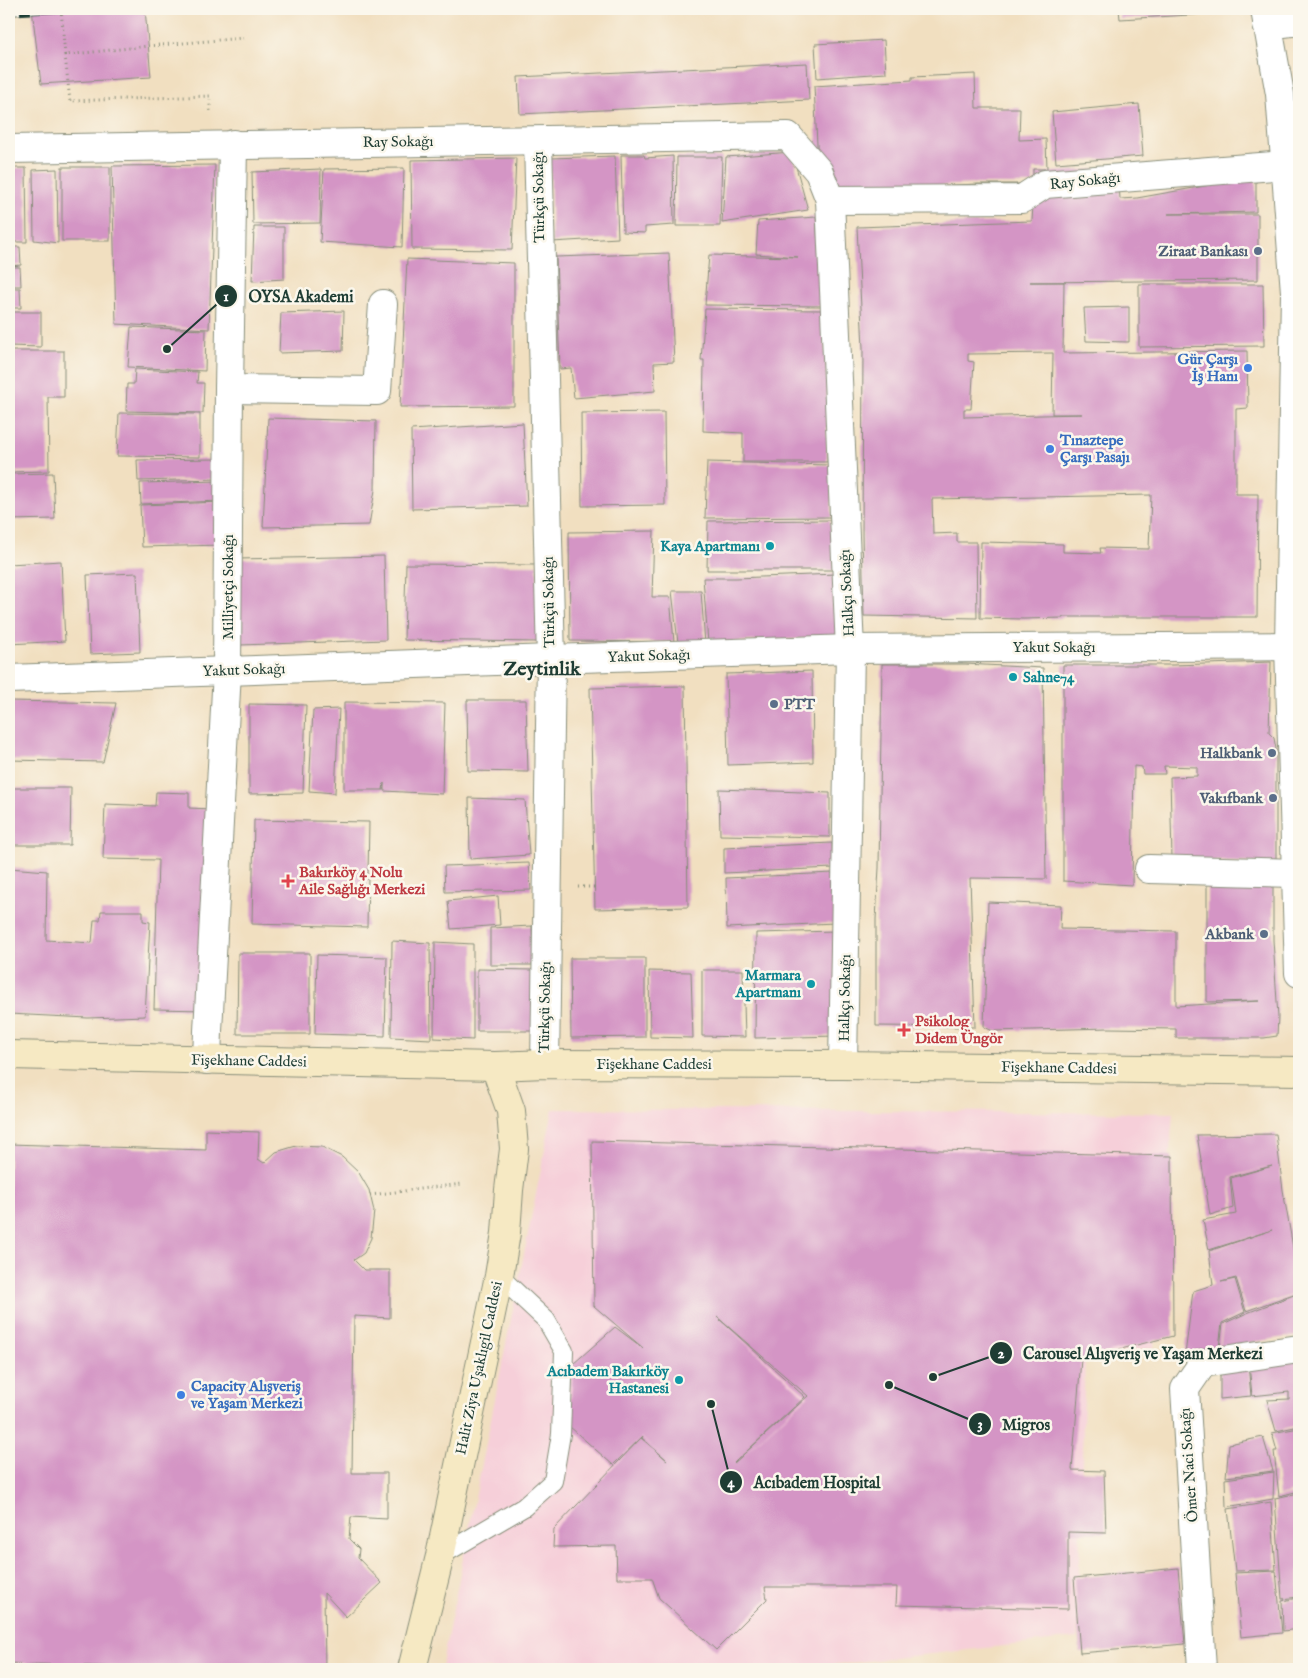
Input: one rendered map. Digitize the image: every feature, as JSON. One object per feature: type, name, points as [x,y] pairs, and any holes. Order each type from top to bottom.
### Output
[{"type":"main road","name":"Fişekhane Caddesi","points":[[9,1055],[495,1066],[545,1064],[843,1065],[1299,1071]]},
{"type":"main road","name":"Halit Ziya Uşaklıgil Caddesi","points":[[412,1669],[440,1556],[499,1276],[506,1232],[514,1149],[512,1111],[495,1066]]},
{"type":"street","points":[[1299,21],[1266,17],[1292,164],[1295,292],[1294,646],[1299,973]]},
{"type":"street","name":"Ray Sokağı","points":[[9,150],[222,144],[788,136]]},
{"type":"street","name":"Halkçı Sokağı","points":[[788,136],[819,172],[830,200],[850,649],[843,1065]]},
{"type":"street","name":"Türkçü Sokağı","points":[[538,141],[551,659],[545,1064]]},
{"type":"street","name":"Milliyetçi Sokağı","points":[[207,1060],[228,671],[229,389],[222,144]]},
{"type":"street","name":"Ray Sokağı","points":[[830,200],[1022,199],[1045,184],[1292,164]]},
{"type":"street","points":[[229,389],[377,391],[383,304]]},
{"type":"street","name":"Yakut Sokağı","points":[[9,679],[850,649],[1294,646]]},
{"type":"street","points":[[1150,869],[1296,873]]},
{"type":"street","name":"Ömer Naci Sokağı","points":[[1202,1669],[1185,1389],[1202,1363],[1299,1349]]},
{"type":"lane","points":[[440,1556],[524,1507],[553,1481],[562,1434],[564,1352],[546,1320],[499,1276]]},
{"type":"path","points":[[61,9],[70,101],[210,96],[222,144]]},
{"type":"path","points":[[65,55],[243,38]]},
{"type":"path","points":[[370,1195],[462,1184]]},
{"type":"shaded area","points":[[553,1109],[1173,1113],[1154,1348],[1085,1357],[1077,1638],[792,1669],[441,1669]]},
{"type":"building","points":[[32,9],[145,9],[151,77],[41,84]]},
{"type":"building","points":[[1119,9],[1242,9],[1243,12],[1120,19]]},
{"type":"building","points":[[884,40],[886,73],[817,78],[815,44]]},
{"type":"building","points":[[807,63],[809,100],[520,114],[518,77]]},
{"type":"building","points":[[975,74],[976,108],[1020,108],[1019,140],[1046,139],[1047,169],[1033,169],[1033,184],[979,184],[832,190],[818,164],[814,86],[912,80],[912,77]]},
{"type":"building","points":[[1139,104],[1143,156],[1056,163],[1052,112]]},
{"type":"building","points":[[792,152],[808,210],[722,223],[726,157]]},
{"type":"building","points":[[621,155],[644,155],[645,158],[673,156],[674,225],[645,227],[645,233],[623,232]]},
{"type":"building","points":[[615,156],[618,238],[552,242],[550,158]]},
{"type":"building","points":[[677,157],[722,157],[720,226],[676,226]]},
{"type":"building","points":[[516,158],[512,250],[412,249],[411,160]]},
{"type":"building","points":[[215,165],[209,329],[116,324],[112,166]]},
{"type":"building","points":[[62,167],[110,167],[110,241],[62,241]]},
{"type":"building","points":[[9,168],[26,168],[27,242],[9,242]]},
{"type":"building","points":[[404,168],[402,247],[320,242],[324,169]]},
{"type":"building","points":[[1118,168],[1120,199],[1137,198],[1256,177],[1256,212],[1168,214],[1258,214],[1258,280],[1030,282],[1064,282],[1063,353],[1247,351],[1248,408],[1236,409],[1236,494],[1258,494],[1257,617],[980,618],[981,542],[1063,544],[1063,552],[1101,553],[1100,548],[1149,549],[1151,495],[932,499],[933,534],[957,533],[957,542],[976,542],[977,618],[864,616],[862,535],[863,348],[857,227],[1032,221],[1033,205],[1037,205],[1035,173]],"holes":[[[1053,353],[1052,414],[1082,414],[964,417],[964,409],[971,409],[974,362],[968,361],[968,354]]]},
{"type":"building","points":[[57,169],[58,243],[34,240],[33,170]]},
{"type":"building","points":[[321,169],[320,223],[253,224],[252,172]]},
{"type":"building","points":[[816,217],[822,306],[705,305],[709,255],[798,257],[756,254],[758,221]]},
{"type":"building","points":[[254,227],[284,227],[284,279],[252,281]]},
{"type":"building","points":[[9,247],[20,247],[21,265],[9,266]]},
{"type":"building","points":[[669,253],[674,362],[654,363],[655,391],[574,398],[571,368],[560,369],[556,257]]},
{"type":"building","points":[[407,259],[514,263],[514,406],[400,407]]},
{"type":"building","points":[[9,267],[20,267],[21,286],[9,286]]},
{"type":"building","points":[[1139,284],[1263,284],[1264,346],[1139,347]]},
{"type":"building","points":[[9,288],[20,288],[21,308],[9,308]]},
{"type":"building","points":[[1129,307],[1129,342],[1086,341],[1084,308]]},
{"type":"building","points":[[705,309],[823,310],[827,383],[827,462],[743,462],[743,433],[703,431],[704,360],[701,360]]},
{"type":"building","points":[[344,311],[343,351],[279,353],[281,313]]},
{"type":"building","points":[[9,312],[41,312],[41,347],[9,346]]},
{"type":"building","points":[[131,327],[206,330],[205,371],[128,367]]},
{"type":"building","points":[[9,351],[64,351],[64,397],[48,397],[49,471],[9,472]]},
{"type":"building","points":[[135,369],[198,372],[197,383],[204,383],[203,413],[126,411],[127,384],[134,384]]},
{"type":"building","points":[[664,412],[665,505],[582,506],[581,413]]},
{"type":"building","points":[[119,413],[200,414],[200,457],[117,456]]},
{"type":"building","points":[[268,418],[376,421],[375,490],[369,525],[263,527]]},
{"type":"building","points":[[523,423],[527,506],[412,509],[411,430]]},
{"type":"building","points":[[219,459],[219,479],[138,481],[137,460]]},
{"type":"building","points":[[707,462],[831,465],[832,517],[705,518]]},
{"type":"building","points":[[53,473],[55,519],[9,520],[9,474]]},
{"type":"building","points":[[221,481],[221,501],[141,504],[140,483]]},
{"type":"building","points":[[222,502],[223,545],[142,547],[140,505]]},
{"type":"building","name":"Kaya Apartmanı","points":[[830,520],[835,570],[707,570],[708,521]]},
{"type":"building","points":[[654,531],[652,597],[670,597],[674,642],[570,641],[569,532]]},
{"type":"building","points":[[384,556],[386,640],[240,645],[238,559]]},
{"type":"building","points":[[61,561],[65,641],[9,644],[9,564]]},
{"type":"building","points":[[406,564],[537,565],[539,642],[404,640]]},
{"type":"building","points":[[137,573],[140,652],[90,654],[87,575]]},
{"type":"building","points":[[836,574],[840,637],[708,643],[703,578]]},
{"type":"building","points":[[672,591],[701,591],[705,644],[678,643]]},
{"type":"building","points":[[1271,662],[1269,733],[1274,738],[1276,749],[1276,864],[1172,859],[1170,777],[1197,776],[1197,767],[1164,766],[1165,774],[1143,774],[1142,767],[1134,766],[1132,885],[1063,881],[1063,665],[1172,665]]},
{"type":"building","points":[[882,664],[965,664],[1043,668],[1046,879],[970,878],[975,1027],[876,1026],[876,919],[879,868]]},
{"type":"building","points":[[812,671],[813,762],[728,765],[726,674]]},
{"type":"building","points":[[685,686],[688,907],[595,909],[590,688]]},
{"type":"building","points":[[467,700],[526,700],[528,772],[468,771]]},
{"type":"building","points":[[9,701],[116,703],[103,762],[9,760]]},
{"type":"building","points":[[344,702],[445,703],[442,794],[384,791],[384,783],[383,790],[344,790]]},
{"type":"building","points":[[249,704],[306,705],[303,793],[249,794]]},
{"type":"building","points":[[339,709],[335,793],[309,791],[313,710]]},
{"type":"building","points":[[9,788],[71,788],[70,845],[9,845]]},
{"type":"building","points":[[719,789],[830,793],[830,837],[720,835]]},
{"type":"building","points":[[156,792],[189,793],[189,808],[211,809],[206,1010],[154,1009],[158,860],[103,859],[105,804],[155,806]]},
{"type":"building","points":[[469,798],[525,800],[529,855],[470,859]]},
{"type":"building","points":[[254,820],[369,822],[367,927],[252,924]]},
{"type":"building","points":[[832,843],[833,868],[724,873],[724,848]]},
{"type":"building","points":[[529,863],[531,890],[445,892],[444,866]]},
{"type":"building","points":[[9,868],[47,871],[46,940],[92,943],[94,920],[100,920],[101,911],[143,911],[143,921],[150,922],[145,1016],[88,1018],[9,1014]]},
{"type":"building","points":[[833,873],[835,923],[727,928],[726,878]]},
{"type":"building","points":[[1207,882],[1273,883],[1277,1036],[1264,1038],[1176,1038],[1176,1029],[1109,1028],[993,1031],[984,1027],[988,902],[1061,905],[1060,929],[1176,931],[1176,1006],[1259,1001],[1207,1002]]},
{"type":"building","points":[[498,896],[500,925],[451,929],[448,901]]},
{"type":"building","points":[[532,926],[533,965],[490,965],[490,928]]},
{"type":"building","name":"Marmara Apartmanı","points":[[836,931],[837,1036],[755,1038],[756,933]]},
{"type":"building","points":[[392,941],[430,943],[431,1039],[391,1037]]},
{"type":"building","points":[[435,942],[473,944],[473,1040],[434,1038]]},
{"type":"building","points":[[238,953],[310,953],[310,1034],[237,1034]]},
{"type":"building","points":[[317,955],[387,957],[385,1036],[315,1034]]},
{"type":"building","points":[[570,958],[645,958],[645,1037],[571,1038]]},
{"type":"building","points":[[477,969],[534,970],[533,1031],[477,1031]]},
{"type":"building","points":[[702,970],[743,970],[745,1037],[702,1036]]},
{"type":"building","points":[[649,971],[691,972],[693,1038],[650,1037]]},
{"type":"building","name":"Capacity Alışveriş ve Yaşam Merkezi","points":[[206,1130],[259,1132],[258,1159],[264,1163],[276,1152],[296,1146],[322,1147],[342,1157],[359,1173],[369,1190],[374,1211],[371,1238],[364,1253],[354,1260],[364,1270],[390,1270],[390,1318],[354,1316],[352,1473],[387,1473],[387,1519],[351,1517],[349,1539],[359,1549],[358,1558],[382,1583],[346,1617],[324,1593],[325,1669],[123,1669],[121,1667],[9,1663],[9,1144],[206,1150]]},
{"type":"building","points":[[1276,1134],[1283,1190],[1299,1276],[1299,1292],[1246,1311],[1236,1278],[1221,1282],[1235,1279],[1245,1312],[1222,1323],[1219,1347],[1185,1355],[1193,1291],[1213,1285],[1209,1251],[1272,1230],[1209,1250],[1203,1220],[1236,1214],[1231,1178],[1272,1166],[1230,1177],[1233,1208],[1210,1215],[1197,1135]]},
{"type":"building","points":[[592,1141],[1172,1156],[1173,1336],[1081,1359],[1072,1470],[1104,1471],[1106,1533],[1068,1532],[1068,1609],[896,1605],[897,1587],[765,1587],[767,1599],[716,1650],[659,1598],[652,1578],[617,1578],[616,1546],[553,1547],[554,1529],[641,1438],[667,1460],[642,1438],[643,1436],[613,1465],[569,1426],[573,1364],[615,1327],[643,1348],[594,1306]],"holes":[[[717,1317],[808,1396],[734,1463],[805,1397]]]},
{"type":"building","points":[[1299,1293],[1299,1335],[1220,1347],[1223,1324]]},
{"type":"building","points":[[1299,1356],[1299,1426],[1276,1431],[1267,1400],[1289,1399],[1289,1392],[1252,1396],[1249,1364]]},
{"type":"building","points":[[1248,1364],[1251,1396],[1220,1399],[1220,1369]]},
{"type":"building","points":[[1299,1428],[1299,1491],[1279,1496],[1274,1451],[1277,1451],[1272,1433]]},
{"type":"building","points":[[1263,1437],[1273,1471],[1226,1477],[1229,1444]]},
{"type":"building","points":[[1274,1472],[1273,1499],[1226,1507],[1225,1479]]},
{"type":"building","points":[[1299,1493],[1299,1597],[1282,1599],[1275,1498]]},
{"type":"building","points":[[1271,1502],[1276,1570],[1235,1571],[1228,1509]]},
{"type":"building","points":[[1178,1568],[1185,1644],[1080,1653],[1074,1578]]},
{"type":"building","points":[[1276,1571],[1282,1633],[1241,1637],[1235,1573]]},
{"type":"building","points":[[1299,1598],[1299,1629],[1283,1631],[1282,1601]]},
{"type":"railway","points":[[9,13],[82,9]]},
{"type":"place","name":"Ziraat Bankası","points":[[1258,251]]},
{"type":"place","name":"OYSA Akademi","points":[[167,349]]},
{"type":"place","name":"Gür Çarşı İş Hanı","points":[[1248,368]]},
{"type":"place","name":"Tınaztepe Çarşı Pasajı","points":[[1050,449]]},
{"type":"place","name":"Kaya Apartmanı","points":[[770,546]]},
{"type":"place","name":"Sahne74","points":[[1013,677]]},
{"type":"place","name":"PTT","points":[[774,704]]},
{"type":"place","name":"Halkbank","points":[[1272,753]]},
{"type":"place","name":"Vakıfbank","points":[[1273,798]]},
{"type":"place","name":"Bakırköy 4 Nolu Aile Sağlığı Merkezi","points":[[288,881]]},
{"type":"place","name":"Akbank","points":[[1264,934]]},
{"type":"place","name":"Marmara Apartmanı","points":[[811,984]]},
{"type":"place","name":"Psikolog Didem Üngör","points":[[904,1030]]},
{"type":"place","name":"Carousel Alışveriş ve Yaşam Merkezi","points":[[933,1377]]},
{"type":"place","name":"Acıbadem Bakırköy Hastanesi","points":[[679,1380]]},
{"type":"place","name":"Migros","points":[[889,1385]]},
{"type":"place","name":"Capacity Alışveriş ve Yaşam Merkezi","points":[[181,1395]]},
{"type":"place","name":"Acıbadem Hospital","points":[[711,1404]]},
{"type":"district","name":"Zeytinlik","points":[[542,669]]}]
